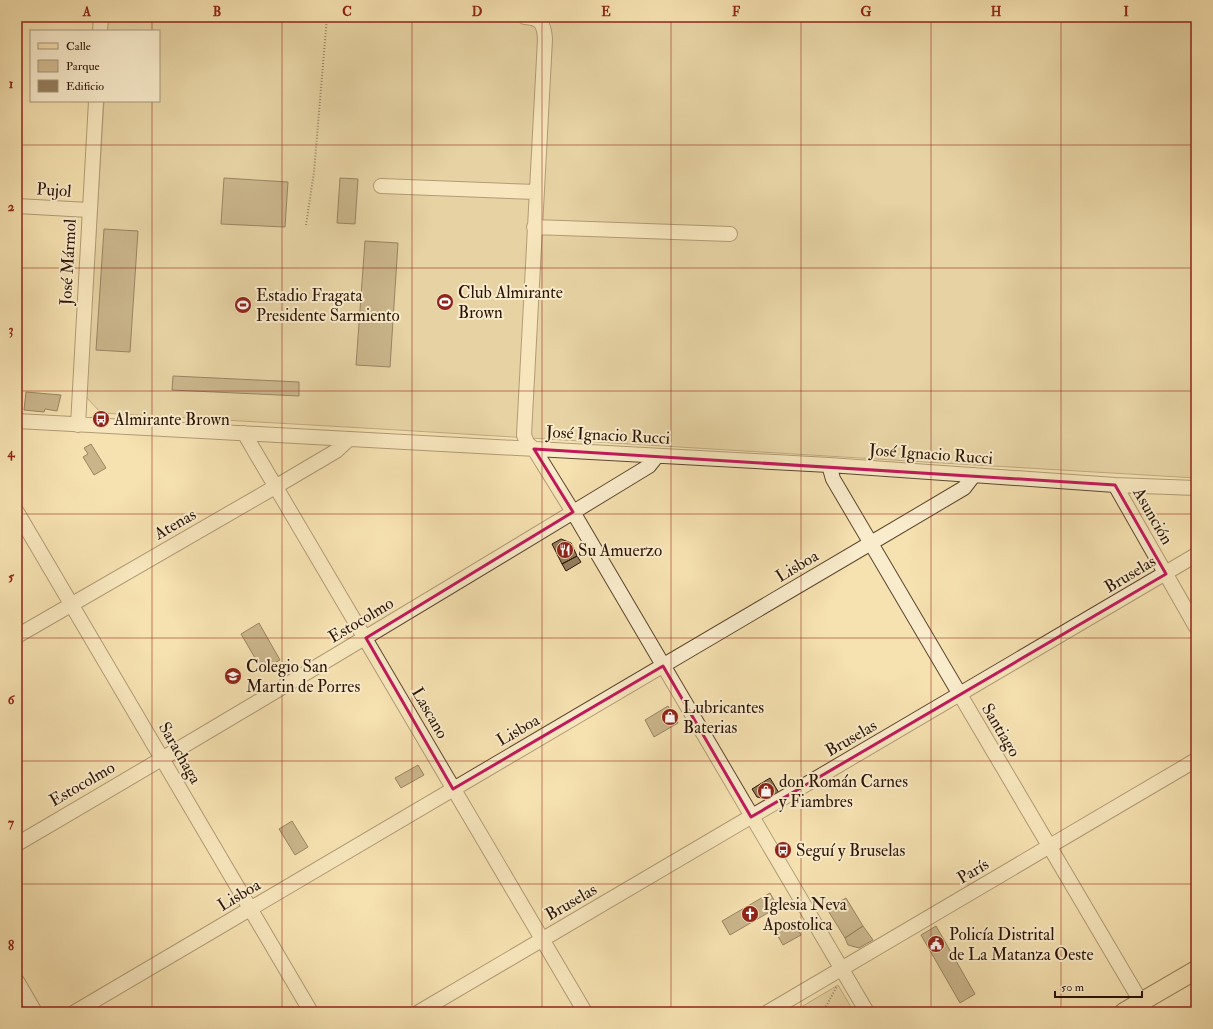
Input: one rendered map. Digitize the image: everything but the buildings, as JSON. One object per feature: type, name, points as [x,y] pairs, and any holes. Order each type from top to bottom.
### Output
[{"type":"main road","points":[[1124,1012],[1144,1007],[1196,970]]},
{"type":"street","points":[[100,30],[101,17]]},
{"type":"street","points":[[525,17],[535,18],[539,21],[544,27],[545,39],[524,427],[527,443],[534,449],[573,512],[867,1012]]},
{"type":"street","name":"José Mármol","points":[[78,425],[96,102]]},
{"type":"street","points":[[381,186],[536,192]]},
{"type":"street","name":"Pujol","points":[[17,206],[89,210]]},
{"type":"street","points":[[534,227],[730,234]]},
{"type":"street","name":"José Ignacio Rucci","points":[[17,421],[828,465],[1115,485],[1196,488]]},
{"type":"street","points":[[17,433],[34,422]]},
{"type":"street","name":"Lascano","points":[[244,433],[585,1012]]},
{"type":"street","name":"Atenas","points":[[17,636],[336,451],[349,439]]},
{"type":"street","name":"Estocolmo","points":[[17,844],[366,638],[649,466],[656,456]]},
{"type":"street","name":"Santiago","points":[[828,465],[833,479],[1144,1007]]},
{"type":"street","name":"Lisboa","points":[[75,1012],[964,488],[974,475]]},
{"type":"street","name":"Asunción","points":[[1115,485],[1196,627]]},
{"type":"street","name":"Sarachaga","points":[[17,512],[311,1012]]},
{"type":"street","name":"Bruselas","points":[[419,1012],[960,696],[1196,555]]},
{"type":"street","name":"París","points":[[768,1012],[842,970],[1196,760]]},
{"type":"street","points":[[17,981],[35,1012]]},
{"type":"path","points":[[306,225],[314,172],[326,17]]},
{"type":"path","points":[[823,1012],[838,985]]},
{"type":"highlighted area","points":[[534,449],[1115,485],[1166,574],[751,817],[663,666],[453,789],[366,638],[573,512]]},
{"type":"green space","name":"Club Almirante Brown","points":[[108,17],[1196,17],[1196,478],[101,413],[86,397],[104,102],[160,102],[160,30],[107,30]]},
{"type":"green space","points":[[838,985],[854,1012],[793,1012]]},
{"type":"place","name":"Club Almirante Brown","points":[[445,302]]},
{"type":"place","name":"Estadio Fragata Presidente Sarmiento","points":[[243,305]]},
{"type":"place","name":"Almirante Brown","points":[[101,419]]},
{"type":"place","name":"Su Amuerzo","points":[[565,550]]},
{"type":"place","name":"Colegio San Martin de Porres","points":[[233,676]]},
{"type":"place","name":"Lubricantes Baterias","points":[[670,717]]},
{"type":"place","name":"don Román Carnes y Fiambres","points":[[766,791]]},
{"type":"place","name":"Seguí y Bruselas","points":[[783,850]]},
{"type":"place","name":"Iglesia Neva Apostolica","points":[[750,914]]},
{"type":"place","name":"Policía Distrital de La Matanza Oeste","points":[[936,944]]}]
